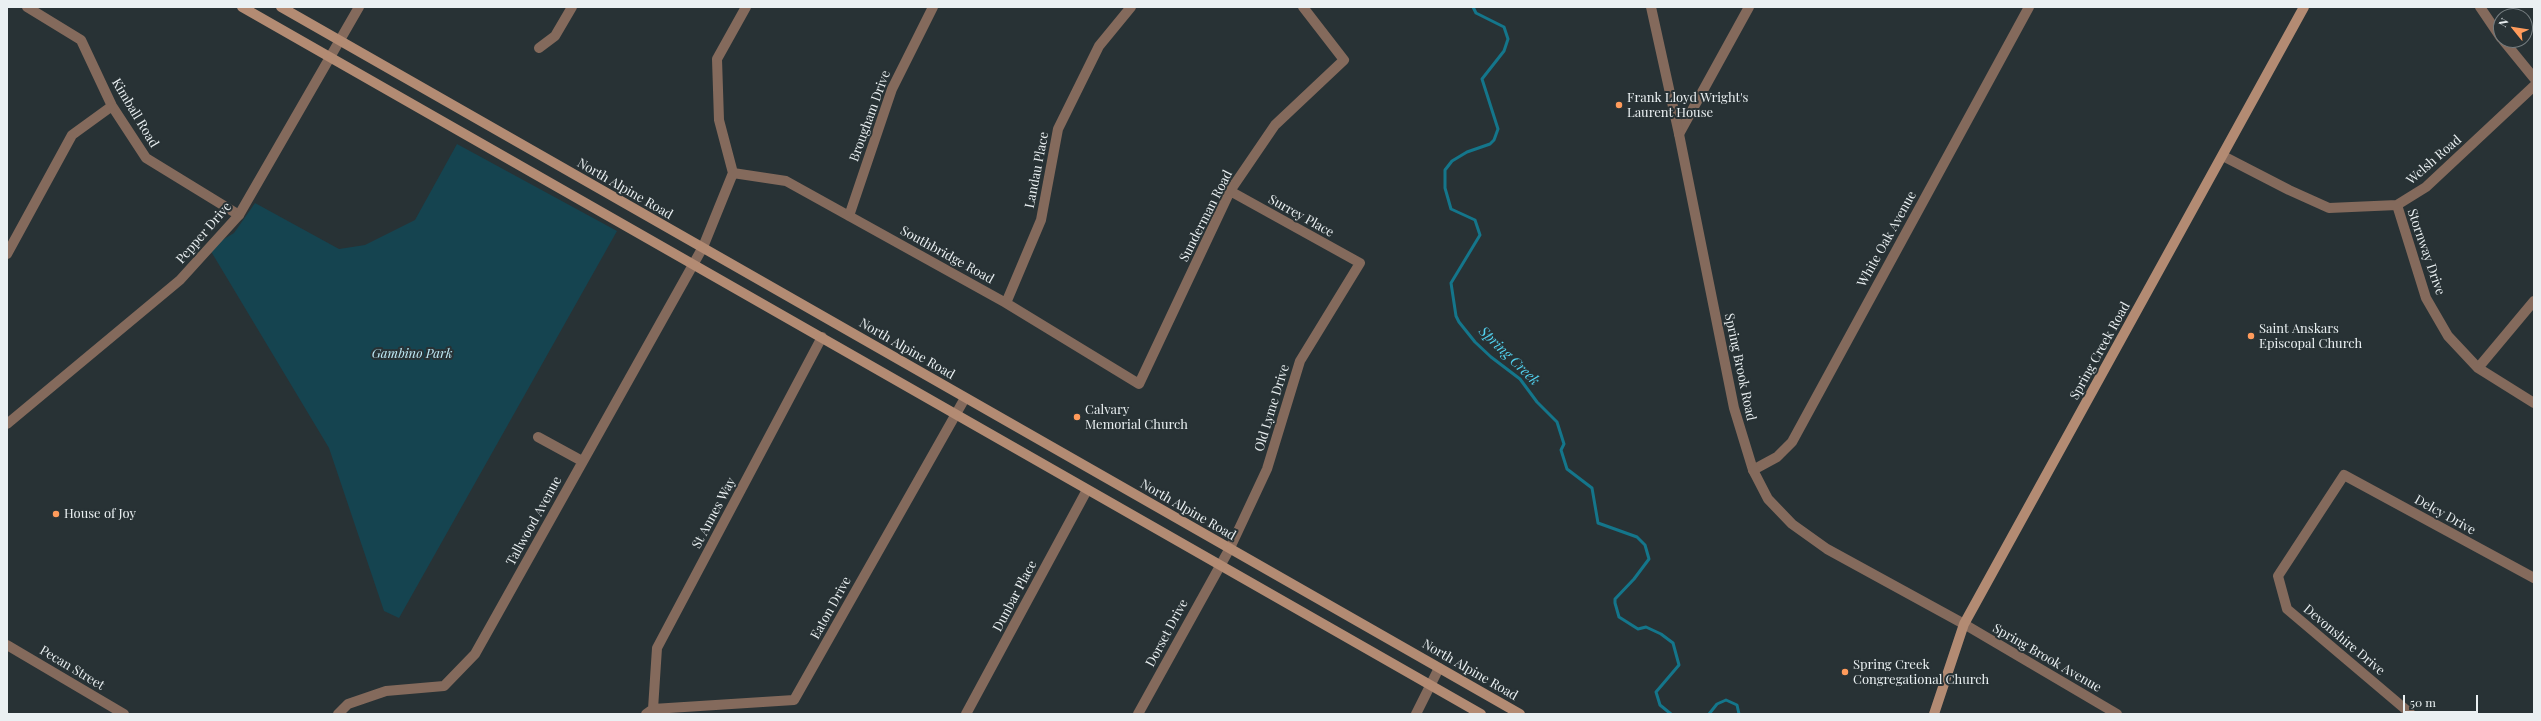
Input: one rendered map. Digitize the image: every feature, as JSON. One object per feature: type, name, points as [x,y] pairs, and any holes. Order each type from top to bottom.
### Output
[{"type":"main road","points":[[242,7],[1481,714]]},
{"type":"main road","name":"North Alpine Road","points":[[281,7],[1520,714]]},
{"type":"main road","name":"Spring Creek Road","points":[[1934,714],[1964,624],[2304,7]]},
{"type":"street","name":"Kimball Road","points":[[27,7],[81,40],[112,106],[146,158],[239,215]]},
{"type":"street","name":"Pepper Drive","points":[[7,424],[180,280],[239,215],[332,58],[359,7]]},
{"type":"street","points":[[539,48],[555,36],[572,7]]},
{"type":"street","points":[[733,173],[719,120],[717,59],[746,7]]},
{"type":"street","name":"Brougham Drive","points":[[849,216],[892,89],[933,7]]},
{"type":"street","name":"Landau Place","points":[[1006,303],[1040,220],[1058,129],[1099,46],[1130,7]]},
{"type":"street","name":"Sunderman Road","points":[[1139,384],[1230,191],[1275,125],[1344,60],[1303,7]]},
{"type":"street","name":"Spring Brook Road","points":[[1650,7],[1679,134],[1734,408],[1753,470],[1768,499],[1792,524],[1827,549],[1964,624]]},
{"type":"street","points":[[1679,134],[1750,7]]},
{"type":"street","name":"White Oak Avenue","points":[[1753,470],[1777,457],[1792,442],[2029,7]]},
{"type":"street","points":[[2480,7],[2493,26]]},
{"type":"street","points":[[2509,48],[2534,78]]},
{"type":"street","name":"Welsh Road","points":[[2223,156],[2289,190],[2329,208],[2397,205],[2426,187],[2534,86]]},
{"type":"street","points":[[7,254],[72,135],[112,106]]},
{"type":"street","name":"Southbridge Road","points":[[733,173],[786,181],[1006,303],[1139,384]]},
{"type":"street","name":"Tallwood Avenue","points":[[338,714],[348,704],[386,691],[444,686],[475,654],[692,264],[703,248],[733,173]]},
{"type":"street","name":"Surrey Place","points":[[1230,191],[1360,263]]},
{"type":"street","name":"Stornway Drive","points":[[2397,205],[2426,298],[2448,336],[2478,368],[2534,403]]},
{"type":"street","name":"Old Lyme Drive","points":[[1219,564],[1230,548],[1267,469],[1300,361],[1360,263]]},
{"type":"street","points":[[2478,368],[2534,301]]},
{"type":"street","name":"St Annes Way","points":[[650,711],[657,648],[822,338]]},
{"type":"street","name":"Eaton Drive","points":[[650,711],[794,700],[965,398]]},
{"type":"street","points":[[538,436],[582,461]]},
{"type":"street","name":"Delcy Drive","points":[[2344,475],[2534,578]]},
{"type":"street","name":"Devonshire Drive","points":[[2344,475],[2278,576],[2287,609],[2411,714]]},
{"type":"street","name":"Dunbar Place","points":[[966,714],[1087,490]]},
{"type":"street","name":"Dorset Drive","points":[[1138,714],[1219,564]]},
{"type":"street","name":"Spring Brook Avenue","points":[[1964,624],[2118,714]]},
{"type":"street","name":"Pecan Street","points":[[7,645],[124,714]]},
{"type":"street","points":[[1416,714],[1439,668]]},
{"type":"green space","name":"Gambino Park","points":[[457,144],[617,231],[399,618],[384,611],[329,448],[209,248],[234,233],[255,203],[339,249],[365,245],[415,220]]},
{"type":"waterway","name":"Spring Creek","points":[[1473,7],[1476,13],[1504,27],[1508,39],[1504,51],[1482,79],[1498,129],[1494,140],[1490,144],[1467,152],[1452,161],[1445,170],[1445,188],[1451,209],[1475,220],[1480,235],[1451,283],[1456,316],[1475,342],[1491,357],[1520,379],[1537,402],[1557,422],[1564,444],[1561,450],[1567,469],[1592,488],[1598,523],[1637,537],[1645,545],[1649,559],[1634,579],[1615,599],[1615,603],[1619,617],[1638,629],[1646,627],[1661,634],[1673,643],[1679,665],[1656,692],[1660,705],[1671,714]]},
{"type":"waterway","name":"Spring Creek","points":[[1709,714],[1717,704],[1726,700],[1737,705],[1739,714]]},
{"type":"place","name":"Frank Lloyd Wright's Laurent House","points":[[1619,105]]},
{"type":"place","name":"Saint Anskars Episcopal Church","points":[[2251,336]]},
{"type":"place","name":"Calvary Memorial Church","points":[[1077,417]]},
{"type":"place","name":"House of Joy","points":[[56,514]]},
{"type":"place","name":"Spring Creek Congregational Church","points":[[1845,672]]}]
